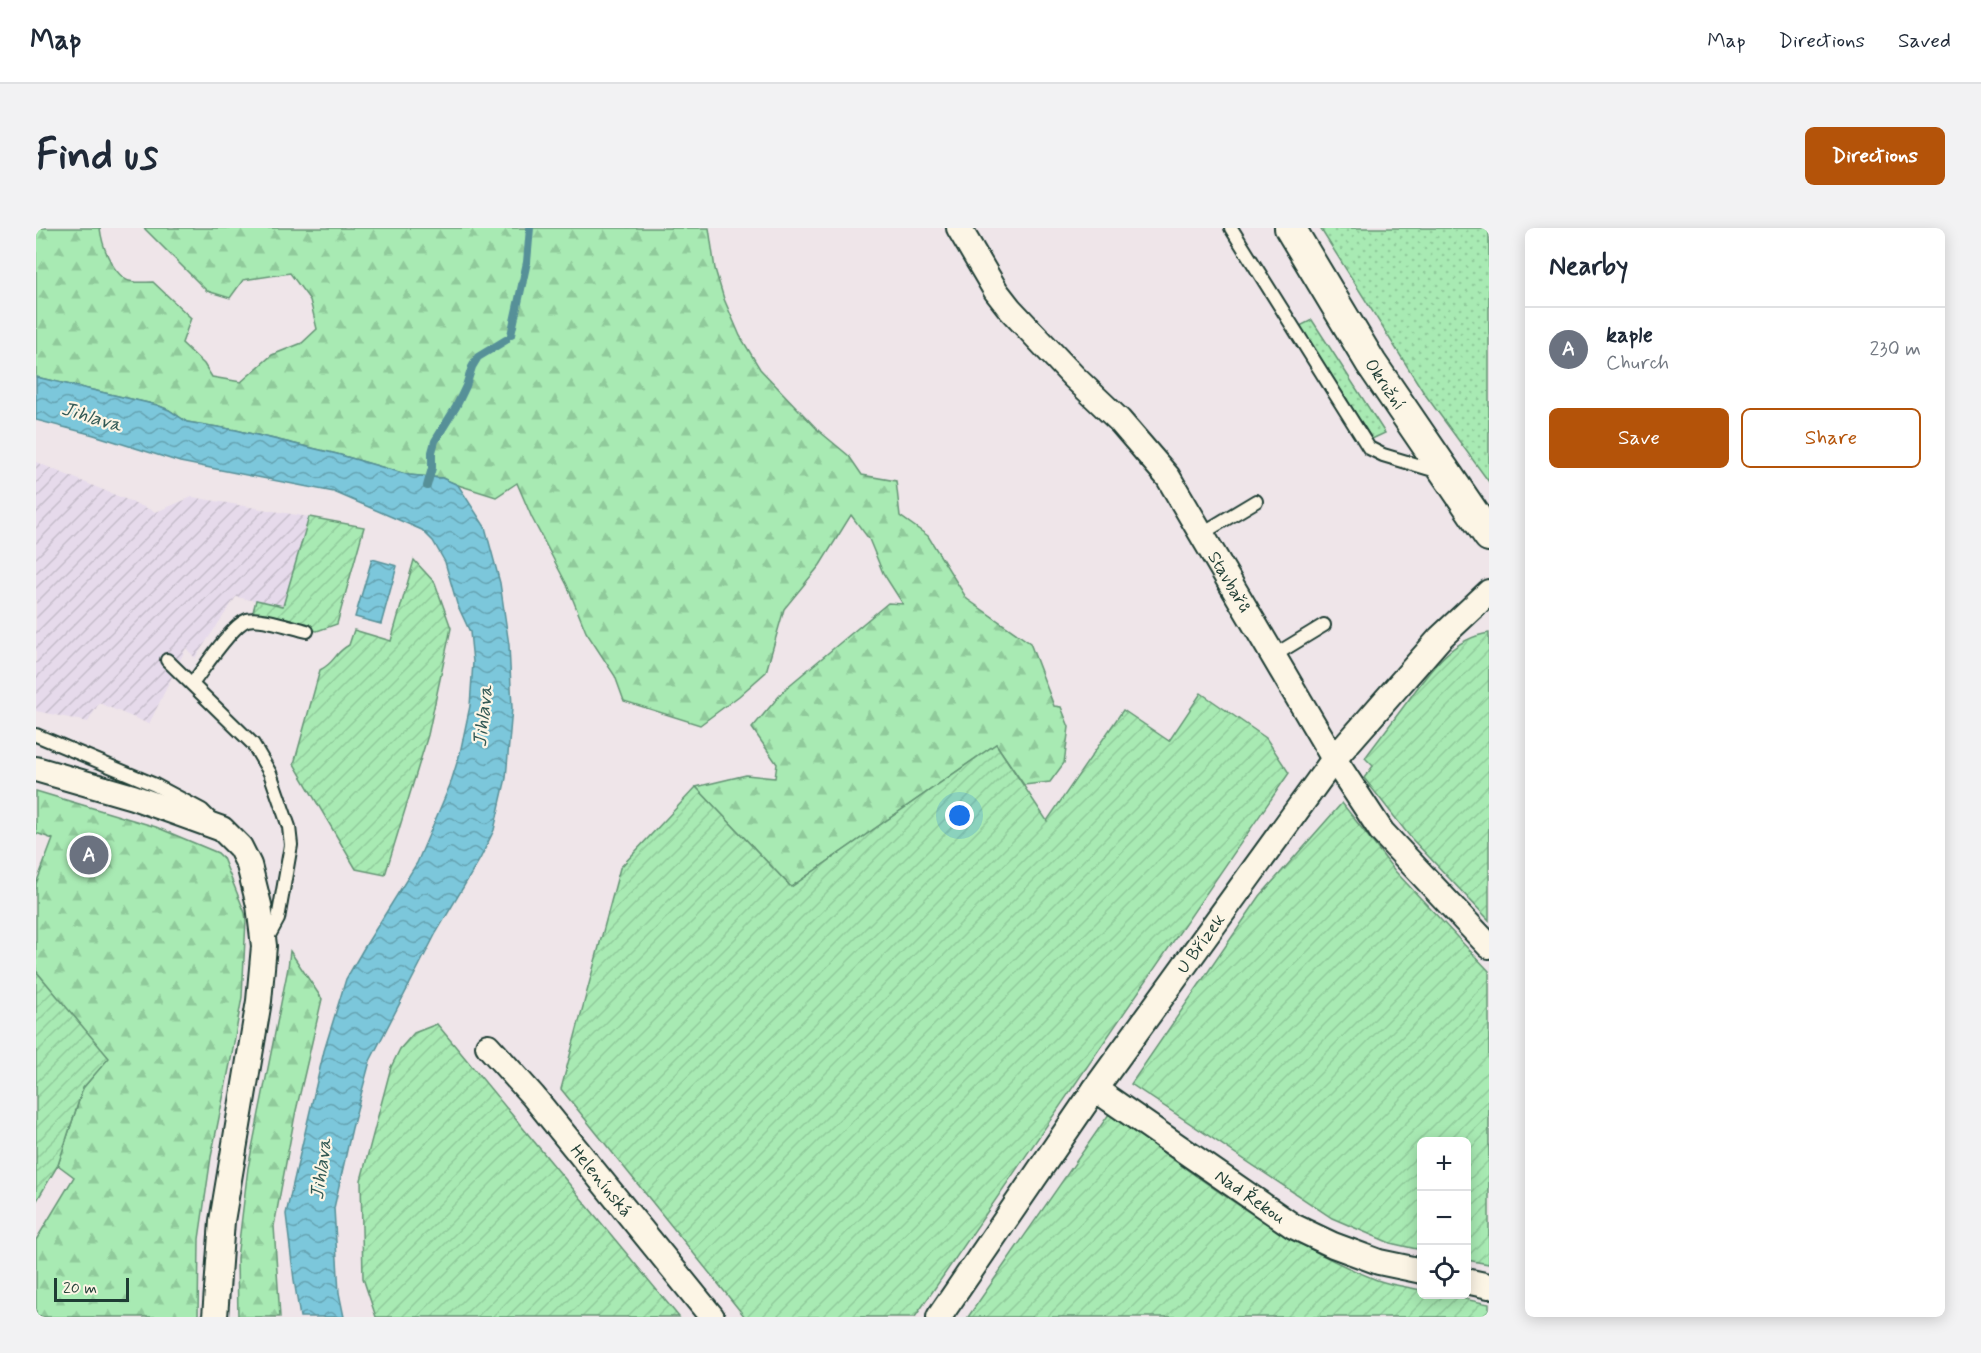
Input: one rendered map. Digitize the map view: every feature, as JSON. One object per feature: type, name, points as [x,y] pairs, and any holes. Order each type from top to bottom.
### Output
[{"type":"street","name":"Stavbařů","points":[[959,228],[1003,300],[1074,377],[1119,420],[1168,477],[1334,759],[1382,832],[1489,946]]},
{"type":"street","name":"Okružní","points":[[1290,228],[1371,363],[1489,536]]},
{"type":"street","name":"U Břízek","points":[[939,1317],[1095,1089],[1334,759],[1440,638],[1489,592]]},
{"type":"street","points":[[36,769],[134,797],[222,829],[240,847],[249,865],[259,905],[264,946],[259,1001],[222,1221],[215,1317]]},
{"type":"street","name":"Helenínská","points":[[488,1046],[533,1096],[712,1317]]},
{"type":"street","name":"Nad Řekou","points":[[1095,1089],[1293,1226],[1333,1245],[1379,1262],[1417,1270]]},
{"type":"street","points":[[1471,1282],[1489,1286]]},
{"type":"lane","points":[[1231,228],[1369,448],[1383,456],[1445,473]]},
{"type":"lane","points":[[1201,534],[1256,501]]},
{"type":"lane","points":[[192,684],[233,630],[247,620],[261,620],[307,631]]},
{"type":"lane","points":[[1273,656],[1324,625]]},
{"type":"lane","points":[[167,660],[253,744],[270,773],[289,826],[291,845],[278,919],[264,946]]},
{"type":"lane","points":[[36,735],[155,785],[202,810],[222,829]]},
{"type":"shaded area","points":[[36,462],[156,512],[192,497],[309,517],[283,606],[236,597],[195,658],[186,648],[149,724],[99,703],[88,722],[36,711]]},
{"type":"green space","points":[[36,228],[100,228],[108,256],[115,269],[125,279],[131,282],[153,282],[191,318],[182,343],[204,364],[212,377],[241,382],[272,355],[302,343],[317,329],[310,300],[290,273],[243,280],[230,298],[207,291],[144,228],[709,228],[715,269],[724,299],[740,336],[760,369],[819,431],[849,456],[862,475],[896,481],[900,516],[928,536],[967,599],[1030,643],[1054,706],[1061,707],[1069,727],[1064,763],[1050,782],[1024,785],[996,744],[791,887],[696,787],[746,775],[775,778],[777,764],[752,728],[786,688],[888,603],[903,604],[883,573],[869,539],[851,515],[820,565],[784,609],[766,672],[739,696],[700,725],[624,701],[615,676],[586,632],[567,585],[532,518],[517,483],[496,497],[442,478],[409,475],[337,454],[236,430],[187,422],[157,405],[36,377]]},
{"type":"green space","points":[[1320,228],[1489,228],[1489,482],[1424,393]]},
{"type":"green space","points":[[1312,320],[1385,433],[1372,439],[1300,326]]},
{"type":"green space","points":[[309,517],[364,527],[337,624],[317,631],[252,616],[256,600],[283,606]]},
{"type":"green space","points":[[414,560],[435,583],[451,628],[428,735],[385,875],[356,869],[294,764],[320,670],[349,645],[354,630],[391,641]]},
{"type":"green space","points":[[1489,633],[1489,920],[1411,838],[1364,778],[1373,766],[1365,758],[1432,669],[1463,642]]},
{"type":"green space","points":[[1201,693],[1266,738],[1289,773],[915,1317],[745,1317],[561,1089],[620,868],[696,787],[791,887],[996,744],[1047,821],[1123,710],[1169,741]]},
{"type":"green space","points":[[36,791],[156,827],[218,853],[223,858],[245,913],[242,997],[211,1157],[199,1239],[198,1317],[36,1317],[36,1240],[74,1177],[58,1165],[83,1088],[108,1058],[36,971],[36,884],[53,839],[36,833]]},
{"type":"green space","points":[[1342,803],[1395,871],[1489,971],[1489,1264],[1471,1261],[1471,1137],[1417,1137],[1417,1249],[1390,1243],[1332,1218],[1131,1084],[1260,896]]},
{"type":"green space","points":[[290,951],[322,999],[295,1115],[274,1226],[280,1317],[238,1317],[237,1258],[248,1168]]},
{"type":"green space","points":[[36,971],[109,1058],[83,1088],[58,1165],[36,1202]]},
{"type":"green space","points":[[437,1024],[679,1317],[376,1317],[363,1278],[361,1180],[391,1067],[400,1049],[414,1033]]},
{"type":"green space","points":[[1109,1114],[1272,1227],[1341,1264],[1382,1282],[1417,1289],[1417,1299],[1464,1299],[1489,1304],[1489,1317],[968,1317]]},
{"type":"water","name":"Jihlava","points":[[36,377],[157,405],[187,422],[236,430],[337,454],[409,475],[442,478],[458,485],[485,527],[500,583],[509,645],[512,708],[506,778],[494,830],[480,859],[436,933],[370,1061],[334,1208],[339,1293],[344,1317],[300,1317],[286,1214],[324,1051],[346,979],[417,863],[450,785],[460,753],[470,706],[473,662],[470,632],[457,604],[445,562],[433,541],[422,530],[334,492],[180,462],[94,435],[36,420]]},
{"type":"water","points":[[372,559],[397,566],[381,624],[355,617]]},
{"type":"waterway","points":[[511,335],[527,262],[530,228]]},
{"type":"waterway","points":[[427,486],[435,441],[456,407],[472,367],[478,357],[506,340]]},
{"type":"place","name":"kaple","points":[[89,855]]}]
